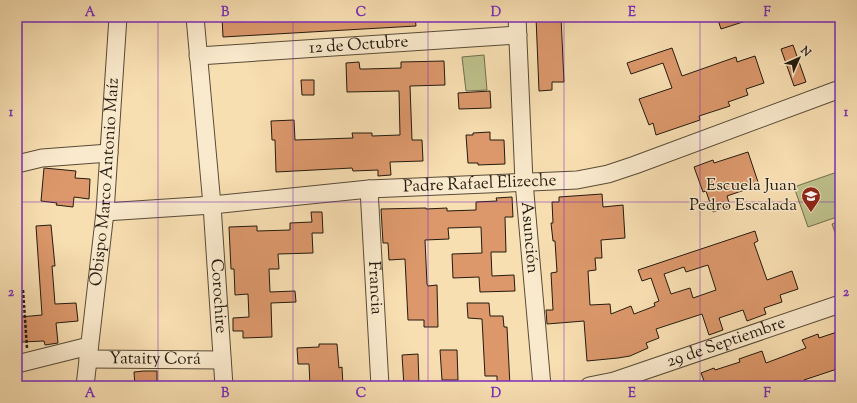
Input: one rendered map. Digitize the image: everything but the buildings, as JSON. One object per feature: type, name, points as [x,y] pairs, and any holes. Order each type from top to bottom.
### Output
[{"type":"street","name":"Obispo Marco Antonio Maíz","points":[[85,386],[105,212],[118,17]]},
{"type":"street","name":"Corochire","points":[[195,17],[212,205],[224,386]]},
{"type":"street","name":"Asunción","points":[[517,17],[524,182],[542,386]]},
{"type":"street","name":"12 de Octubre","points":[[198,56],[518,35]]},
{"type":"street","name":"Padre Rafael Elizeche","points":[[105,212],[212,205],[369,189],[577,180],[608,174],[635,165],[840,89]]},
{"type":"street","points":[[17,164],[42,158],[109,153]]},
{"type":"street","name":"Francia","points":[[369,189],[380,386]]},
{"type":"street","name":"29 de Septiembre","points":[[589,386],[615,384],[840,304]]},
{"type":"street","points":[[22,363],[89,352]]},
{"type":"street","name":"Yataity Corá","points":[[89,352],[222,360]]},
{"type":"path","points":[[22,363],[23,290]]},
{"type":"green space","points":[[484,55],[487,90],[466,91],[462,57]]},
{"type":"green space","points":[[840,171],[840,216],[808,227],[794,187]]},
{"type":"green space","points":[[840,221],[840,247],[832,224]]},
{"type":"place","name":"Escuela Juan Pedro Escalada","points":[[811,213]]}]
